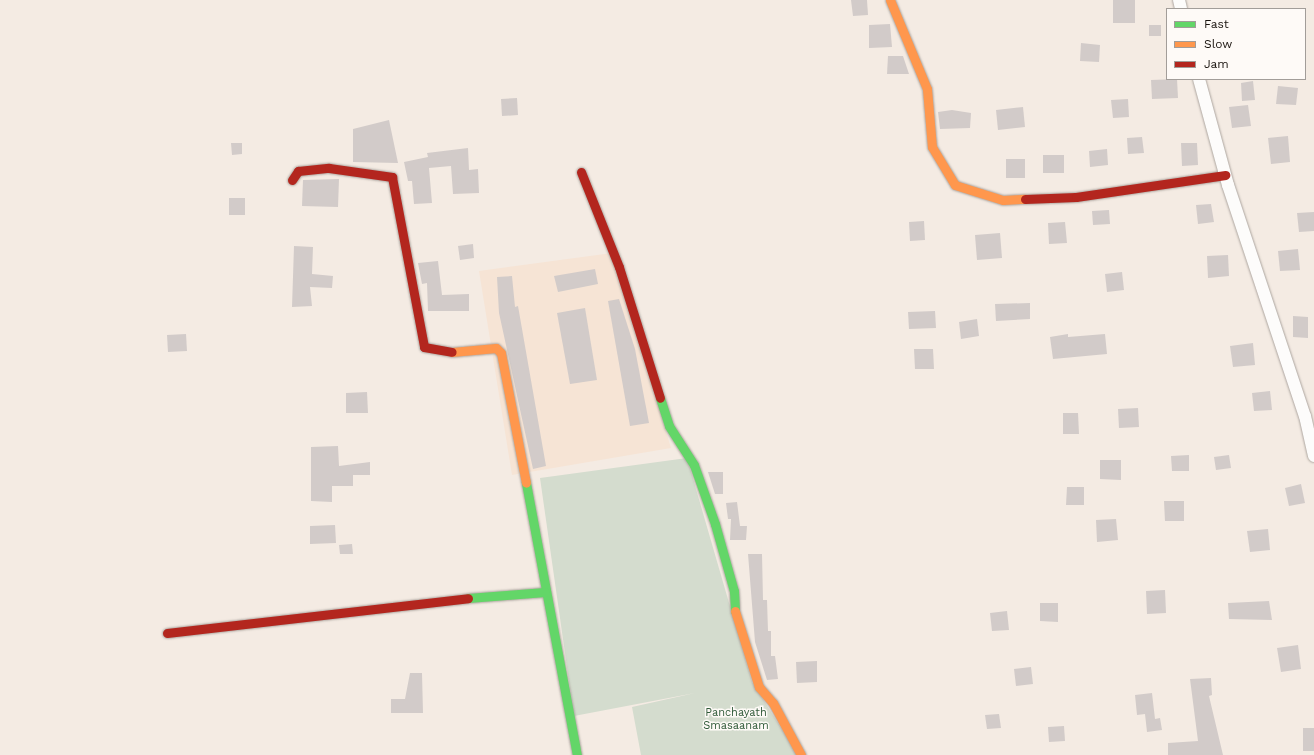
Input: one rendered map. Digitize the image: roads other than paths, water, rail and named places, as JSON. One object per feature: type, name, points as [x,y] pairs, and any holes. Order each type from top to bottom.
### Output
[{"type":"street","points":[[890,0],[927,89],[932,147],[955,185],[1002,200],[1076,197],[1225,175]]},
{"type":"street","points":[[1198,80],[1225,175],[1305,416],[1314,456]]},
{"type":"street","points":[[292,180],[298,171],[329,168],[392,177],[424,347],[442,353],[496,348],[501,353],[540,544],[545,592],[576,755]]},
{"type":"street","points":[[581,172],[619,267],[669,426],[694,466],[715,524],[734,591],[734,606],[759,687],[773,703],[801,755]]},
{"type":"street","points":[[167,633],[433,601],[545,592]]},
{"type":"park label","name":"Panchayath Smasaanam","points":[[736,720]]}]
